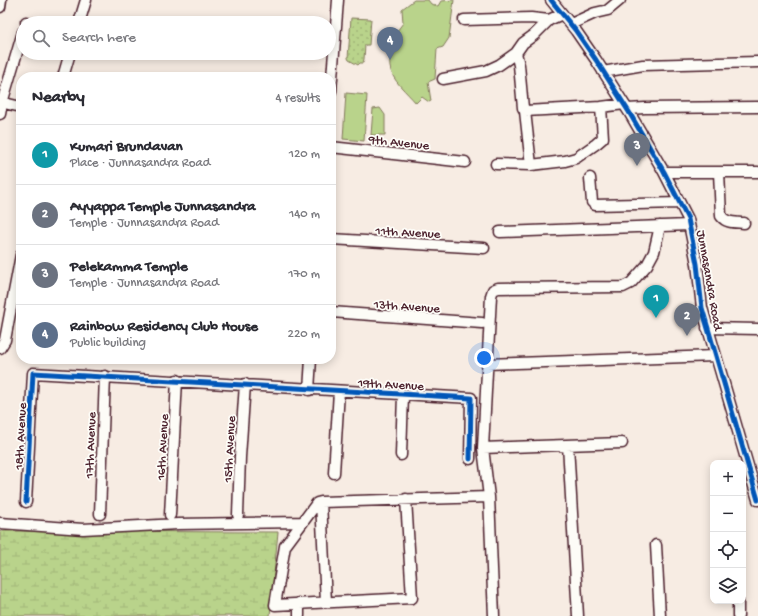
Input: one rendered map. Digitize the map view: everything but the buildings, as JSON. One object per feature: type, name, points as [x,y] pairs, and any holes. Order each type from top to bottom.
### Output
[{"type":"street","points":[[0,6],[2,0]]},
{"type":"street","points":[[81,16],[86,0]]},
{"type":"street","points":[[336,16],[338,0]]},
{"type":"street","name":"Junnasandra Road","points":[[551,0],[592,54],[626,107],[664,172],[688,219],[697,264],[702,308],[758,500]]},
{"type":"street","points":[[570,24],[595,13],[608,10],[620,0]]},
{"type":"street","points":[[443,79],[486,71],[499,65],[516,52],[523,43],[534,35],[549,20],[562,14]]},
{"type":"street","points":[[464,20],[531,18],[549,20]]},
{"type":"street","points":[[516,52],[519,65],[523,108],[525,111],[531,164]]},
{"type":"street","points":[[0,114],[1,103],[16,55]]},
{"type":"street","points":[[64,72],[68,60]]},
{"type":"street","points":[[331,72],[332,60]]},
{"type":"street","points":[[604,72],[643,65],[758,62]]},
{"type":"street","points":[[1,103],[16,106]]},
{"type":"street","points":[[525,111],[601,107],[758,107]]},
{"type":"street","points":[[496,164],[531,164],[565,161],[576,158],[602,138],[601,107]]},
{"type":"street","name":"9th Avenue","points":[[336,148],[465,162]]},
{"type":"street","points":[[664,172],[758,172]]},
{"type":"street","points":[[719,172],[721,216],[727,222],[744,223]]},
{"type":"street","points":[[590,178],[592,202],[595,205],[680,203]]},
{"type":"street","points":[[500,232],[690,225]]},
{"type":"street","points":[[494,616],[489,496],[483,448],[491,296],[493,290],[498,288],[623,287],[631,283],[647,265],[654,252],[660,226]]},
{"type":"street","name":"11th Avenue","points":[[336,239],[484,248]]},
{"type":"street","points":[[2,342],[16,278]]},
{"type":"street","name":"13th Avenue","points":[[336,312],[482,323]]},
{"type":"street","points":[[707,328],[758,329]]},
{"type":"street","points":[[488,364],[715,356]]},
{"type":"street","points":[[309,390],[311,364]]},
{"type":"street","name":"19th Avenue","points":[[33,372],[245,384],[309,390],[471,398],[470,459]]},
{"type":"street","name":"18th Avenue","points":[[26,502],[33,372]]},
{"type":"street","name":"17th Avenue","points":[[100,514],[105,376]]},
{"type":"street","name":"16th Avenue","points":[[170,515],[177,380]]},
{"type":"street","name":"15th Avenue","points":[[238,515],[245,384]]},
{"type":"street","points":[[334,473],[339,391]]},
{"type":"street","points":[[401,455],[403,395]]},
{"type":"street","points":[[483,448],[622,443]]},
{"type":"street","points":[[568,445],[578,616]]},
{"type":"street","points":[[406,499],[412,598],[275,605],[286,546],[317,503],[321,502],[489,496]]},
{"type":"street","points":[[321,502],[326,602]]},
{"type":"street","points":[[0,523],[84,529],[178,524],[303,522]]},
{"type":"street","points":[[656,545],[660,616]]},
{"type":"street","points":[[299,603],[299,616]]},
{"type":"street","points":[[738,604],[738,616]]},
{"type":"green space","points":[[414,0],[428,0],[431,4],[438,6],[441,1],[454,0],[449,38],[443,47],[437,49],[435,79],[428,82],[431,101],[429,102],[422,97],[416,103],[397,82],[391,72],[390,67],[391,48],[396,45],[397,31],[403,23],[402,9]]},
{"type":"green space","points":[[351,18],[371,19],[369,45],[365,45],[363,63],[358,65],[348,58]]},
{"type":"green space","points":[[346,93],[367,95],[364,141],[343,139]]},
{"type":"green space","points":[[380,108],[385,115],[385,135],[371,135],[373,109]]},
{"type":"green space","points":[[0,531],[278,532],[270,616],[0,616]]},
{"type":"cycle path","points":[[551,0],[576,31],[629,112],[664,172],[688,219],[697,264],[702,308],[758,500]]},
{"type":"cycle path","points":[[26,502],[33,373],[471,398],[470,459]]},
{"type":"place","name":"Rainbow Residency Club House","points":[[390,60]]},
{"type":"place","name":"Pelekamma Temple","points":[[637,166]]},
{"type":"place","name":"Kumari Brundavan","points":[[656,318]]},
{"type":"place","name":"Ayyappa Temple Junnasandra","points":[[687,336]]}]
